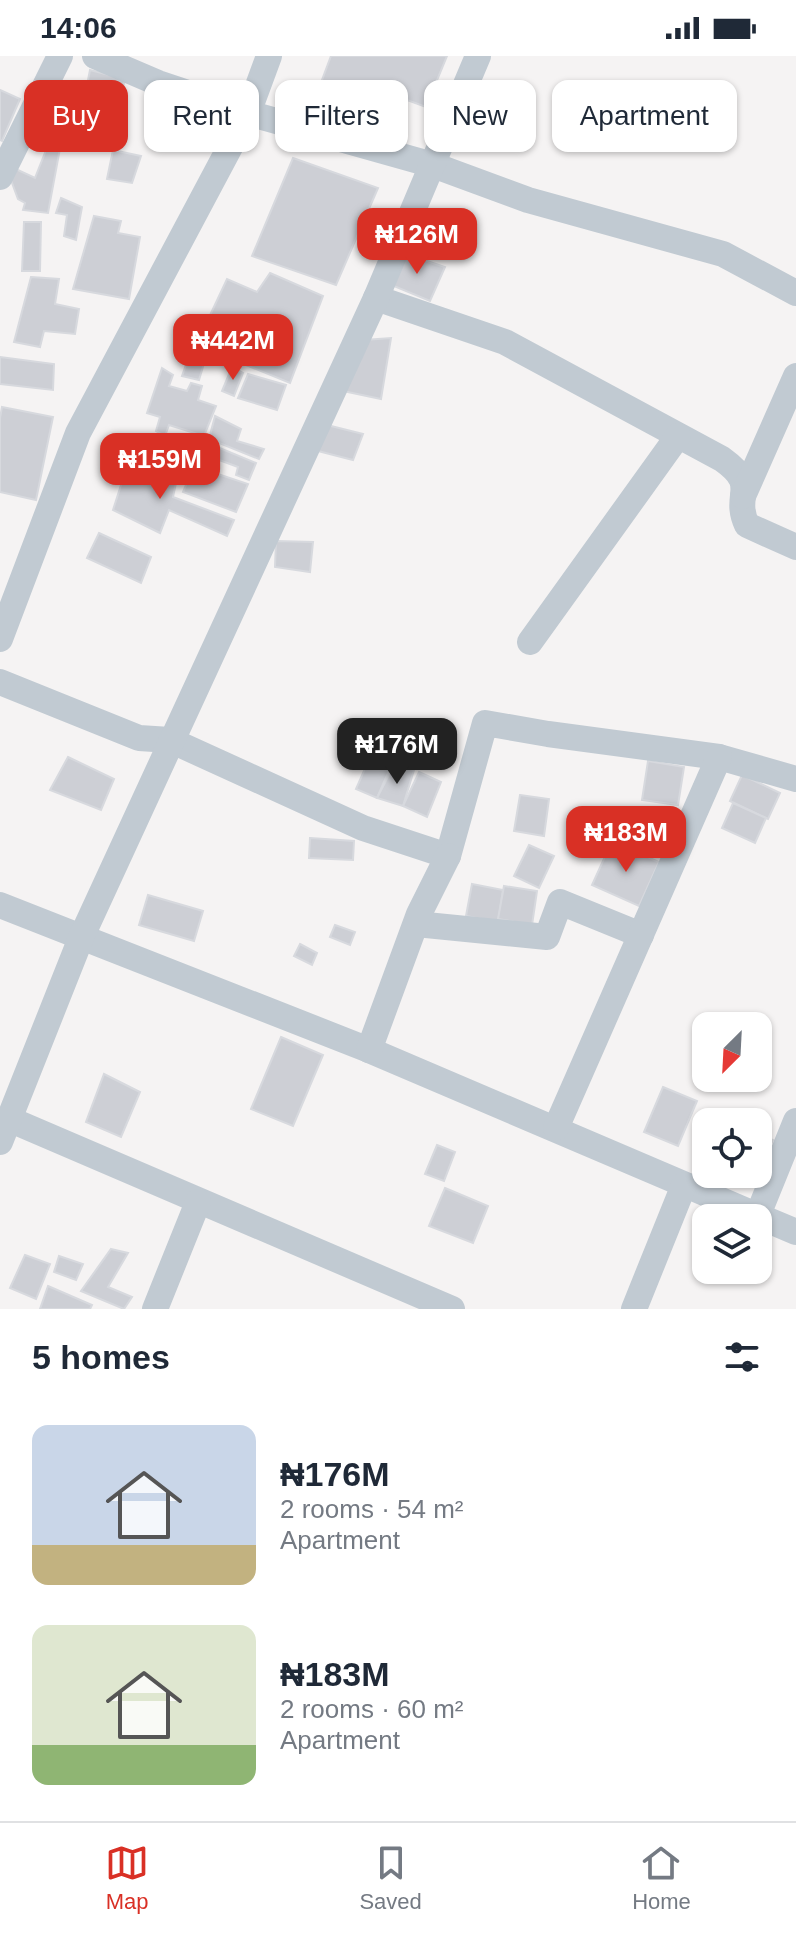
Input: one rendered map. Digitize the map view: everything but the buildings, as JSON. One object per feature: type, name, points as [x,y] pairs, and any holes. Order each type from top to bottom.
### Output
[{"type":"street","points":[[0,177],[60,56]]},
{"type":"street","points":[[95,56],[151,80]]},
{"type":"street","points":[[259,83],[269,56]]},
{"type":"street","points":[[452,1309],[198,1202],[6,1131],[81,938],[376,298],[478,56]]},
{"type":"street","points":[[259,116],[433,165],[528,200],[723,254],[796,293]]},
{"type":"street","points":[[0,639],[78,433],[227,152]]},
{"type":"street","points":[[376,298],[505,342],[722,459],[738,471],[743,481],[743,517],[747,525],[796,547]]},
{"type":"street","points":[[743,496],[796,376]]},
{"type":"street","points":[[530,642],[678,436]]},
{"type":"street","points":[[0,682],[139,738],[170,740],[363,828],[448,856]]},
{"type":"street","points":[[369,1050],[416,924],[448,856],[485,723],[719,757],[796,779]]},
{"type":"street","points":[[556,1128],[719,757]]},
{"type":"street","points":[[416,924],[547,937],[560,902],[641,935]]},
{"type":"street","points":[[0,905],[369,1050],[727,1204]]},
{"type":"street","points":[[762,1204],[796,1121]]},
{"type":"street","points":[[634,1309],[684,1185]]},
{"type":"street","points":[[155,1309],[198,1202]]},
{"type":"street","points":[[772,1223],[796,1232]]}]
